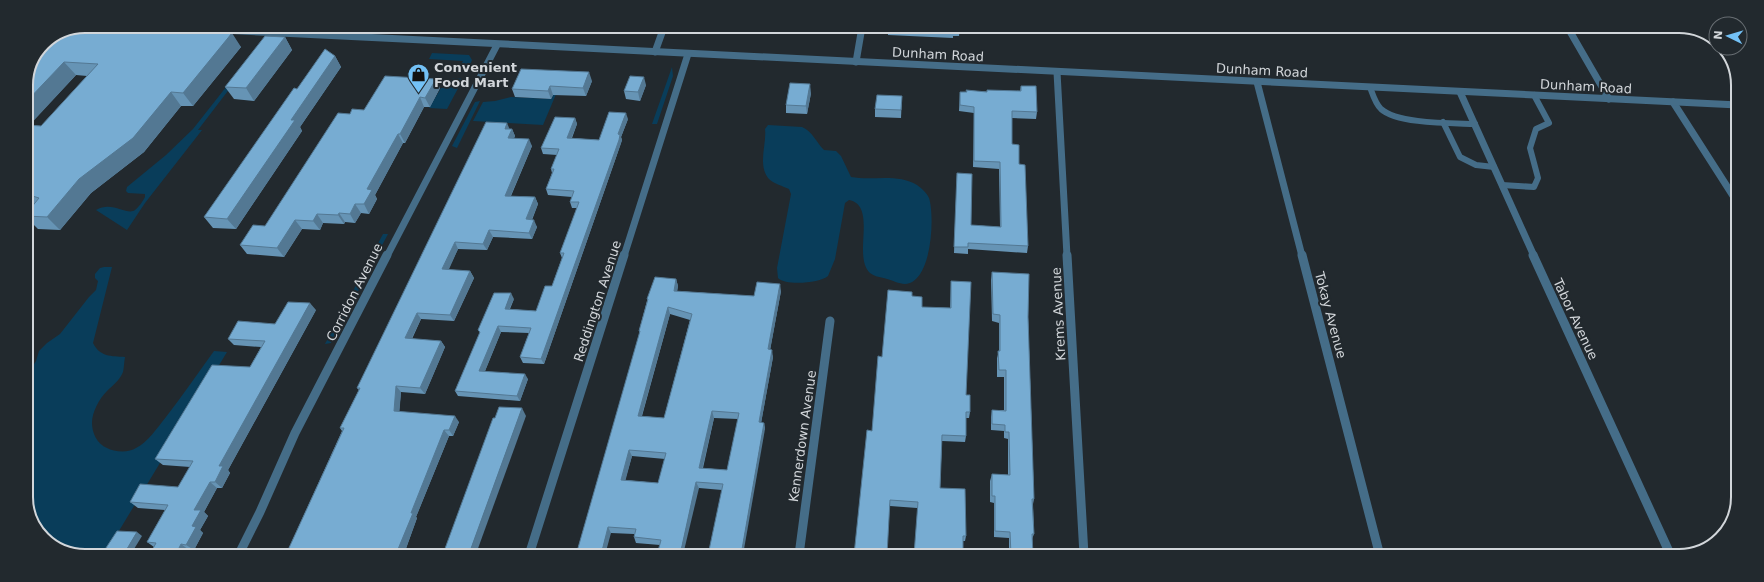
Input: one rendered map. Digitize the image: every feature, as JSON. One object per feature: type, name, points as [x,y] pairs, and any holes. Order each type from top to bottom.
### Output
[{"type":"street","name":"Dunham Road","points":[[270,33],[1731,105]]},
{"type":"street","points":[[655,52],[662,33]]},
{"type":"street","points":[[856,62],[861,33]]},
{"type":"street","points":[[1571,33],[1609,99]]},
{"type":"street","name":"Corridon Avenue","points":[[242,549],[295,433],[497,45]]},
{"type":"street","name":"Reddington Avenue","points":[[531,549],[688,54]]},
{"type":"street","name":"Krems Avenue","points":[[1057,72],[1084,549]]},
{"type":"street","name":"Tokay Avenue","points":[[1257,82],[1378,549]]},
{"type":"street","name":"Tabor Avenue","points":[[1460,92],[1668,549]]},
{"type":"street","points":[[1673,102],[1731,193]]},
{"type":"street","name":"Kennerdown Avenue","points":[[800,549],[830,321]]},
{"type":"lane","points":[[1370,87],[1375,100],[1384,112],[1403,119],[1475,124]]},
{"type":"lane","points":[[1502,185],[1534,187],[1538,178],[1530,148],[1536,129],[1549,123],[1534,95]]},
{"type":"lane","points":[[1444,122],[1460,157],[1476,164],[1494,168]]},
{"type":"shaded area","points":[[256,49],[260,49],[198,130],[202,130],[145,203],[127,230],[96,210],[102,207],[113,207],[132,211],[138,207],[145,197],[145,194],[128,193],[126,191],[127,187],[166,155],[193,129]]},
{"type":"shaded area","points":[[432,53],[469,55],[472,60],[469,68],[459,68],[463,61],[429,59]]},
{"type":"shaded area","points":[[672,67],[673,76],[657,124],[652,124]]},
{"type":"shaded area","points":[[453,78],[463,79],[447,109],[429,108],[441,88],[448,88]]},
{"type":"shaded area","points":[[560,79],[562,80],[543,125],[473,121],[483,102],[511,97],[551,99]]},
{"type":"shaded area","points":[[480,101],[457,148],[452,146],[475,102]]},
{"type":"shaded area","points":[[768,125],[802,127],[806,129],[812,134],[824,150],[836,151],[841,156],[851,177],[902,179],[910,181],[925,192],[929,198],[931,207],[931,233],[926,261],[921,273],[914,281],[903,284],[870,273],[865,265],[863,255],[864,221],[862,212],[857,204],[849,200],[845,203],[835,259],[828,276],[803,283],[788,282],[778,278],[777,268],[791,194],[789,189],[771,181],[765,173],[763,154],[765,129]]},
{"type":"shaded area","points":[[383,234],[388,234],[331,343],[325,344]]},
{"type":"shaded area","points":[[112,267],[93,343],[99,351],[106,355],[125,357],[122,375],[101,398],[93,414],[93,431],[100,444],[103,446],[114,450],[130,451],[144,442],[166,417],[214,351],[227,352],[108,549],[78,549],[62,544],[48,534],[40,523],[35,511],[33,501],[33,366],[39,351],[60,334],[96,290],[98,281],[95,278],[95,274],[100,268]]},
{"type":"building","points":[[85,33],[232,33],[183,93],[171,92],[133,138],[79,179],[47,217],[33,216],[33,205],[39,198],[33,196],[33,125],[41,126],[98,64],[64,62],[33,95],[34,75],[37,65],[48,48],[65,37]]},
{"type":"building","points":[[265,36],[285,37],[246,88],[225,87]]},
{"type":"building","points":[[325,49],[335,56],[291,120],[295,120],[227,219],[204,217],[294,88],[297,89]]},
{"type":"building","points":[[521,69],[589,72],[583,88],[550,86],[548,91],[512,89]]},
{"type":"building","points":[[385,76],[436,79],[425,98],[420,97],[400,134],[398,134],[367,189],[372,190],[364,204],[355,204],[350,214],[317,214],[313,221],[295,220],[277,248],[240,245],[253,225],[265,226],[338,113],[350,114],[352,109],[364,110]]},
{"type":"building","points":[[630,76],[644,77],[638,92],[624,91]]},
{"type":"building","points":[[790,83],[810,84],[806,106],[786,105]]},
{"type":"building","points":[[1021,86],[1036,86],[1037,112],[1012,111],[1012,144],[1019,145],[1019,164],[1025,165],[1028,246],[968,243],[968,247],[954,247],[957,173],[972,174],[971,225],[1001,227],[1000,162],[974,161],[974,107],[960,105],[960,92],[967,92],[966,90],[987,92],[987,90],[1021,91]]},
{"type":"building","points":[[877,95],[902,96],[901,110],[875,109]]},
{"type":"building","points":[[609,112],[626,113],[618,134],[620,135],[619,140],[541,359],[520,357],[531,328],[498,326],[479,371],[525,374],[517,396],[455,391],[480,332],[478,330],[494,293],[511,293],[505,309],[536,311],[545,286],[552,286],[564,253],[560,253],[579,202],[570,202],[574,191],[546,189],[554,169],[551,169],[559,149],[541,148],[555,117],[575,118],[567,138],[599,140]]},
{"type":"building","points":[[486,122],[507,123],[505,129],[512,129],[508,138],[529,139],[505,196],[535,197],[526,219],[534,220],[529,233],[489,230],[483,244],[455,242],[442,269],[470,271],[450,315],[417,313],[405,338],[441,341],[420,388],[396,386],[394,411],[455,416],[449,430],[444,430],[398,549],[288,549],[344,428],[340,428],[360,388],[357,388]]},
{"type":"building","points":[[992,272],[1029,274],[1028,317],[1034,499],[1032,499],[1034,534],[1032,534],[1033,549],[1011,549],[1010,532],[995,531],[995,496],[992,496],[992,474],[1010,475],[1009,432],[1005,432],[1005,425],[992,424],[992,410],[1006,411],[1006,370],[999,370],[998,351],[1000,351],[1000,315],[993,314]]},
{"type":"building","points":[[655,277],[676,279],[674,291],[754,296],[757,282],[780,284],[768,349],[772,350],[759,422],[764,423],[742,549],[709,549],[723,484],[696,482],[681,549],[659,549],[661,540],[634,537],[636,529],[608,527],[602,549],[578,549]],"holes":[[[668,307],[692,314],[664,418],[638,416]],[[712,411],[739,413],[727,470],[699,468]],[[629,450],[666,453],[658,483],[621,480]]]},
{"type":"building","points":[[951,281],[971,282],[966,395],[970,395],[970,412],[966,412],[966,436],[942,435],[940,488],[965,489],[966,536],[963,536],[963,549],[914,549],[918,502],[890,500],[887,549],[855,549],[867,430],[872,431],[878,356],[882,357],[888,290],[912,292],[912,296],[922,297],[922,307],[951,308]]},
{"type":"building","points":[[288,302],[310,303],[219,466],[223,466],[215,482],[210,482],[194,510],[201,510],[192,526],[196,527],[186,545],[181,544],[178,549],[153,549],[156,543],[147,542],[168,505],[130,502],[140,484],[178,487],[193,461],[155,459],[212,365],[250,367],[265,341],[228,339],[238,321],[275,324]]},
{"type":"building","points":[[499,407],[522,408],[471,549],[445,549],[493,418],[495,418]]},
{"type":"building","points":[[117,531],[137,532],[127,549],[105,549]]},
{"type":"place","name":"Convenient Food Mart","points":[[419,94]]}]
